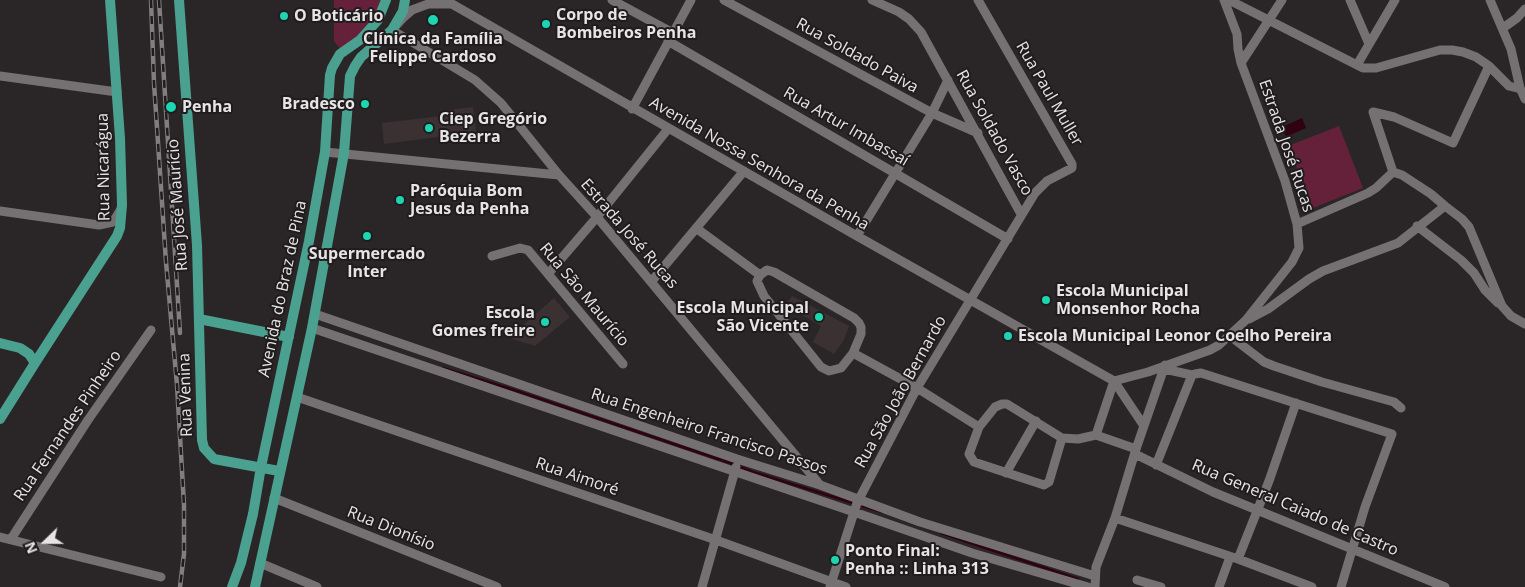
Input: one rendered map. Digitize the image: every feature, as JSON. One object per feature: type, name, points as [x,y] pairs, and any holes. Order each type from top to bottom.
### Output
[{"type":"main road","name":"Rua Nicarágua","points":[[0,420],[34,363],[117,236],[122,219],[117,92],[110,0]]},
{"type":"main road","name":"Rua José Maurício","points":[[179,0],[197,245],[200,319]]},
{"type":"main road","name":"Avenida do Braz de Pina","points":[[232,587],[241,562],[253,514],[261,467],[309,241],[325,152],[330,75],[340,54],[360,40],[378,20],[386,0]]},
{"type":"main road","points":[[392,30],[402,11],[405,0]]},
{"type":"main road","name":"Avenida do Braz de Pina","points":[[254,587],[315,314],[344,153],[350,76],[361,57],[392,30]]},
{"type":"main road","points":[[200,319],[289,338]]},
{"type":"main road","name":"Rua Venina","points":[[200,319],[202,440],[204,448],[214,458],[279,471]]},
{"type":"main road","points":[[0,343],[20,348],[29,354],[34,363]]},
{"type":"street","points":[[612,0],[671,37]]},
{"type":"street","points":[[632,109],[691,0]]},
{"type":"street","name":"Rua Soldado Paiva","points":[[724,0],[932,113],[978,133]]},
{"type":"street","name":"Rua Soldado Vasco","points":[[872,0],[899,12],[913,23],[926,39],[1021,214],[1008,239],[970,299]]},
{"type":"street","name":"Rua Paul Muller","points":[[978,0],[1072,164],[1070,170],[1047,181],[1034,193],[1021,214]]},
{"type":"street","name":"Estrada José Rucas","points":[[1114,380],[1165,367],[1210,350],[1230,336],[1246,320],[1296,256],[1299,242],[1297,224],[1286,181],[1241,63],[1237,34],[1224,0]]},
{"type":"street","points":[[1229,0],[1363,68],[1376,68],[1440,50],[1452,50],[1476,57],[1489,66],[1509,86],[1517,88],[1523,86]]},
{"type":"street","points":[[1241,63],[1282,0]]},
{"type":"street","points":[[1350,0],[1368,44]]},
{"type":"street","points":[[1357,65],[1395,0]]},
{"type":"street","points":[[1490,0],[1514,59],[1523,86],[1525,99]]},
{"type":"street","name":"Avenida Nossa Senhora da Penha","points":[[392,30],[412,10],[428,4],[449,2],[632,109],[1114,380]]},
{"type":"street","points":[[1503,28],[1518,18],[1525,9]]},
{"type":"street","name":"Estrada José Rucas","points":[[392,30],[474,80],[489,91],[512,115],[558,175],[597,217],[820,485]]},
{"type":"street","name":"Rua Artur Imbassaí","points":[[671,37],[1008,239]]},
{"type":"street","points":[[1393,172],[1373,112],[1394,117],[1453,143],[1489,66]]},
{"type":"street","points":[[0,76],[117,92]]},
{"type":"street","points":[[857,236],[932,113],[948,80]]},
{"type":"street","points":[[548,274],[668,129]]},
{"type":"street","points":[[325,152],[558,175]]},
{"type":"street","points":[[651,282],[744,172]]},
{"type":"street","points":[[1297,224],[1368,193],[1393,172]]},
{"type":"street","points":[[1393,172],[1402,175],[1432,194],[1469,227],[1502,306]]},
{"type":"street","points":[[0,211],[99,226],[113,222],[122,205]]},
{"type":"street","points":[[1246,320],[1268,309],[1308,279],[1323,271],[1398,243],[1417,226],[1445,206]]},
{"type":"street","points":[[1417,226],[1462,260],[1474,272],[1485,290],[1510,316],[1525,324]]},
{"type":"street","points":[[696,228],[760,275]]},
{"type":"street","name":"Rua São Maurício","points":[[492,256],[511,249],[524,248],[528,250],[623,364]]},
{"type":"street","points":[[768,270],[774,272],[854,318],[861,327],[861,334],[854,353],[837,370],[829,371],[821,367],[764,296],[757,284],[760,275],[768,270]]},
{"type":"street","name":"Rua São João Bernardo","points":[[831,584],[857,506],[917,388],[970,299]]},
{"type":"street","name":"Rua Engenheiro Francisco Passos","points":[[315,314],[533,396],[857,506],[972,553],[1088,587]]},
{"type":"street","points":[[344,339],[348,325]]},
{"type":"street","name":"Rua Engenheiro Francisco Passos","points":[[312,328],[533,396],[736,466],[820,485],[857,506],[920,522],[1095,576]]},
{"type":"street","name":"Rua Fernandes Pinheiro","points":[[11,539],[88,420],[151,330]]},
{"type":"street","points":[[1230,336],[1264,362],[1322,382],[1394,402],[1401,408]]},
{"type":"street","points":[[854,353],[917,388],[979,427]]},
{"type":"street","points":[[1095,587],[1096,567],[1115,518],[1135,451],[1165,367],[1191,378]]},
{"type":"street","points":[[1156,465],[1191,378],[1201,373],[1392,434],[1365,507],[1341,587]]},
{"type":"street","points":[[1114,380],[1144,426]]},
{"type":"street","points":[[1062,438],[1048,484],[1044,485],[974,462],[969,454],[979,427],[995,407],[1002,404],[1006,404],[1036,421],[1062,438],[1078,439],[1096,435],[1114,380]]},
{"type":"street","name":"Rua Aimoré","points":[[297,397],[716,540],[831,584],[846,587]]},
{"type":"street","points":[[1219,587],[1256,511],[1296,403]]},
{"type":"street","points":[[1006,473],[1036,421]]},
{"type":"street","name":"Rua General Caiado de Castro","points":[[1096,435],[1135,451],[1156,465],[1256,511],[1353,548],[1445,587]]},
{"type":"street","points":[[702,587],[736,466]]},
{"type":"street","name":"Rua Dionísio","points":[[274,498],[497,587]]},
{"type":"street","points":[[1115,518],[1234,558],[1312,587]]},
{"type":"street","points":[[0,537],[161,577]]},
{"type":"street","points":[[260,563],[317,587]]},
{"type":"street","points":[[1137,580],[1161,587]]},
{"type":"shaded area","points":[[334,0],[380,0],[377,12],[358,38],[341,50],[334,41]]},
{"type":"shaded area","name":"Ciep Gregório Bezerra","points":[[473,107],[476,132],[384,144],[382,123],[442,116],[441,111]]},
{"type":"shaded area","points":[[1302,118],[1306,128],[1286,137],[1282,127]]},
{"type":"shaded area","points":[[1339,126],[1363,188],[1313,208],[1288,146]]},
{"type":"shaded area","name":"Escola Municipal São Vicente","points":[[792,296],[849,326],[844,340],[834,354],[813,342],[821,326],[790,308],[783,309]]},
{"type":"shaded area","name":"Escola Gomes freire","points":[[554,298],[570,317],[535,346],[512,339],[521,327]]},
{"type":"waterway","points":[[443,368],[517,391],[753,472],[882,512]]},
{"type":"waterway","points":[[941,533],[1078,579]]},
{"type":"railway","points":[[151,0],[154,83],[166,262],[177,385],[184,505],[184,554],[180,587]]},
{"type":"railway","points":[[159,0],[180,333]]},
{"type":"place","name":"O Boticário","points":[[284,16]]},
{"type":"place","name":"Clínica da Família Felippe Cardoso","points":[[433,20]]},
{"type":"place","name":"Corpo de Bombeiros Penha","points":[[546,24]]},
{"type":"place","name":"Bradesco","points":[[365,104]]},
{"type":"place","name":"Penha","points":[[171,107]]},
{"type":"place","name":"Ciep Gregório Bezerra","points":[[429,128]]},
{"type":"place","name":"Paróquia Bom Jesus da Penha","points":[[400,200]]},
{"type":"place","name":"Supermercado Inter","points":[[367,236]]},
{"type":"place","name":"Escola Municipal Monsenhor Rocha","points":[[1046,300]]},
{"type":"place","name":"Escola Municipal São Vicente","points":[[819,317]]},
{"type":"place","name":"Escola Gomes freire","points":[[545,322]]},
{"type":"place","name":"Escola Municipal Leonor Coelho Pereira","points":[[1008,336]]},
{"type":"place","name":"Ponto Final: Penha :: Linha 313","points":[[835,560]]}]
